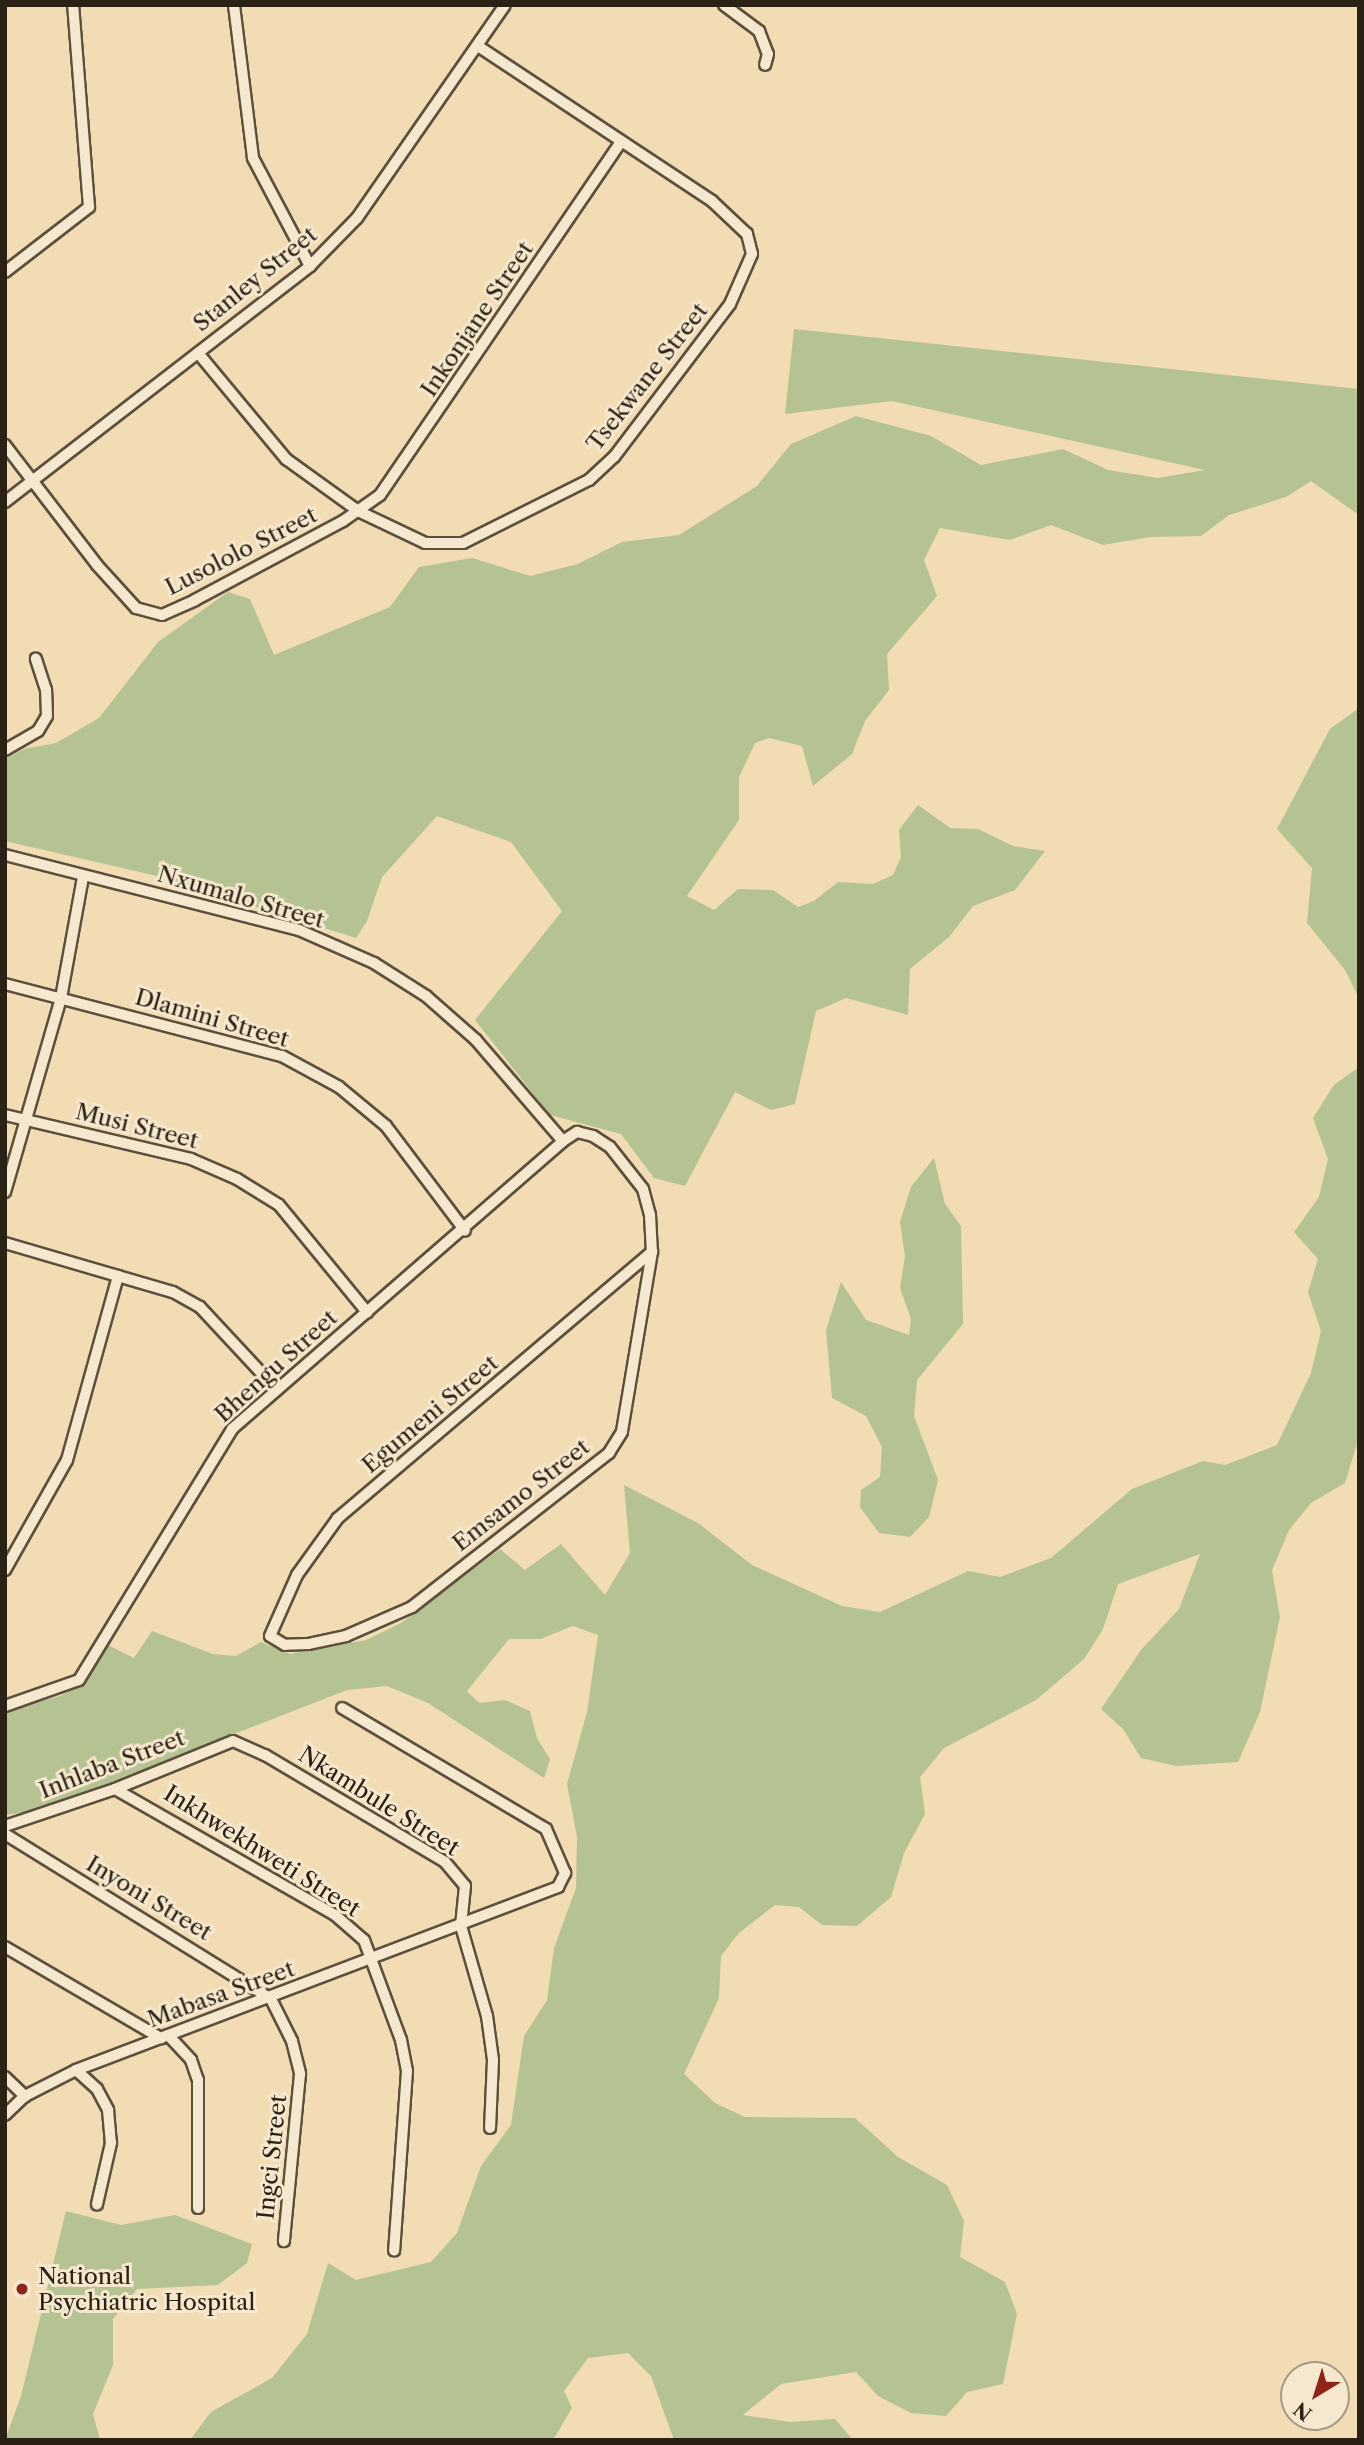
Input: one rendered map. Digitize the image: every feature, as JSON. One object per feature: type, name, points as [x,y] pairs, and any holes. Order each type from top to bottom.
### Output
[{"type":"street","points":[[5,272],[89,207],[73,5]]},
{"type":"street","points":[[234,5],[253,158],[310,266]]},
{"type":"street","name":"Stanley Street","points":[[5,502],[310,266],[356,218],[505,5]]},
{"type":"street","points":[[724,5],[760,31],[768,54],[765,65]]},
{"type":"street","name":"Tsekwane Street","points":[[198,352],[286,459],[358,511],[425,543],[463,543],[589,480],[657,404],[730,304],[752,254],[747,234],[712,201],[478,46]]},
{"type":"street","name":"Inkonjane Street","points":[[358,511],[380,495],[417,445],[621,142]]},
{"type":"street","name":"Lusololo Street","points":[[5,445],[118,590],[136,608],[162,615],[358,511]]},
{"type":"street","points":[[5,750],[38,731],[47,716],[46,690],[36,659]]},
{"type":"street","name":"Nxumalo Street","points":[[5,855],[299,930],[374,963],[426,996],[476,1040],[563,1141]]},
{"type":"street","points":[[5,1192],[61,998],[83,877]]},
{"type":"street","name":"Dlamini Street","points":[[5,984],[282,1056],[339,1087],[386,1126],[464,1231]]},
{"type":"street","name":"Musi Street","points":[[5,1115],[191,1158],[237,1179],[279,1205],[367,1312]]},
{"type":"street","name":"Emsamo Street","points":[[270,1636],[285,1644],[308,1644],[346,1636],[412,1607],[609,1452],[622,1432],[652,1252],[643,1189],[622,1161],[593,1136],[577,1132],[563,1141]]},
{"type":"street","name":"Bhengu Street","points":[[5,1706],[79,1680],[232,1429],[464,1231],[563,1141]]},
{"type":"street","points":[[5,1243],[173,1292],[200,1307],[277,1390]]},
{"type":"street","name":"Egumeni Street","points":[[270,1636],[297,1575],[338,1518],[652,1252]]},
{"type":"street","points":[[5,1570],[67,1460],[118,1276]]},
{"type":"street","name":"Mabasa Street","points":[[5,2115],[25,2096],[76,2070],[373,1961],[558,1887],[565,1873],[558,1848],[546,1829],[500,1798],[342,1708]]},
{"type":"street","name":"Nkambule Street","points":[[233,1741],[265,1755],[445,1863],[465,1886],[461,1926],[487,2015],[493,2060],[490,2128]]},
{"type":"street","name":"Inhlaba Street","points":[[5,1826],[115,1789],[233,1741]]},
{"type":"street","name":"Inkhwekhweti Street","points":[[115,1789],[335,1915],[364,1940],[401,2040],[407,2071],[394,2251]]},
{"type":"street","name":"Inyoni Street","points":[[5,1834],[271,1998]]},
{"type":"street","points":[[5,1947],[164,2037],[191,2060],[198,2080],[198,2208]]},
{"type":"street","name":"Ingci Street","points":[[271,1998],[292,2041],[300,2074],[284,2241]]},
{"type":"street","points":[[76,2070],[97,2089],[108,2110],[111,2143],[97,2204]]},
{"type":"street","points":[[5,2077],[25,2096]]},
{"type":"green space","points":[[794,329],[1359,389],[1359,515],[1311,481],[1286,497],[1229,515],[1201,536],[1150,537],[1103,545],[1051,525],[1010,540],[940,528],[924,560],[937,596],[887,654],[889,690],[865,721],[852,754],[813,786],[802,746],[769,738],[755,743],[739,777],[739,820],[687,896],[714,910],[738,889],[773,890],[798,907],[814,901],[838,882],[873,884],[893,875],[901,857],[899,830],[918,805],[950,828],[978,829],[1013,846],[1045,851],[1015,890],[973,906],[949,937],[910,969],[908,1015],[846,998],[816,1011],[795,1104],[771,1110],[735,1092],[685,1186],[654,1178],[621,1134],[550,1115],[475,1020],[562,911],[511,842],[437,816],[382,877],[367,921],[356,938],[157,876],[5,841],[5,759],[24,749],[56,743],[99,718],[158,642],[228,592],[250,599],[274,655],[390,607],[419,567],[472,558],[530,576],[578,564],[622,542],[679,535],[757,486],[791,444],[856,416],[931,436],[981,465],[1063,449],[1108,470],[1158,478],[1205,470],[892,401],[785,414]]},
{"type":"green space","points":[[1359,708],[1359,998],[1345,970],[1307,923],[1312,868],[1277,829],[1330,729]]},
{"type":"green space","points":[[1359,1067],[1359,1437],[1345,1483],[1311,1503],[1289,1530],[1272,1570],[1280,1617],[1260,1712],[1238,1762],[1177,1766],[1141,1758],[1123,1729],[1101,1709],[1141,1650],[1179,1609],[1200,1554],[1118,1584],[1103,1629],[1084,1659],[1036,1700],[944,1748],[920,1777],[925,1814],[904,1853],[891,1897],[857,1926],[822,1925],[799,1907],[775,1905],[739,1933],[721,1956],[719,1998],[684,2074],[715,2103],[745,2117],[855,2118],[898,2157],[947,2185],[964,2221],[960,2257],[1005,2282],[1017,2314],[1003,2384],[967,2392],[946,2416],[911,2413],[878,2396],[856,2372],[781,2384],[743,2415],[790,2422],[835,2419],[853,2440],[674,2440],[651,2376],[628,2353],[588,2358],[564,2391],[572,2408],[553,2440],[190,2440],[211,2412],[272,2378],[307,2334],[328,2263],[356,2280],[431,2262],[457,2233],[481,2166],[511,2125],[524,2036],[547,2000],[554,1948],[576,1888],[577,1837],[567,1784],[587,1712],[598,1635],[573,1626],[540,1639],[509,1639],[467,1691],[479,1703],[505,1700],[530,1711],[537,1738],[550,1759],[544,1778],[428,1703],[387,1686],[347,1690],[40,1810],[5,1815],[5,1711],[60,1696],[82,1684],[106,1644],[134,1658],[152,1631],[213,1654],[236,1656],[261,1642],[290,1654],[366,1640],[401,1623],[500,1549],[525,1570],[561,1544],[605,1595],[630,1553],[624,1485],[698,1523],[752,1565],[842,1606],[880,1612],[968,1571],[1000,1577],[1051,1558],[1132,1489],[1203,1461],[1225,1465],[1277,1445],[1311,1373],[1321,1331],[1308,1292],[1318,1259],[1294,1232],[1319,1197],[1328,1159],[1313,1118],[1334,1085]]},
{"type":"green space","points":[[934,1158],[945,1204],[961,1226],[963,1324],[917,1380],[914,1416],[938,1480],[929,1517],[910,1537],[879,1533],[860,1507],[861,1490],[880,1477],[882,1447],[866,1416],[832,1398],[826,1330],[841,1282],[866,1320],[909,1335],[911,1319],[900,1288],[905,1256],[900,1222],[911,1187]]},
{"type":"green space","points":[[66,2211],[121,2225],[175,2215],[252,2244],[247,2263],[218,2285],[137,2289],[113,2319],[113,2365],[93,2414],[100,2440],[5,2440],[21,2396]]},
{"type":"place","name":"National Psychiatric Hospital","points":[[22,2289]]}]
